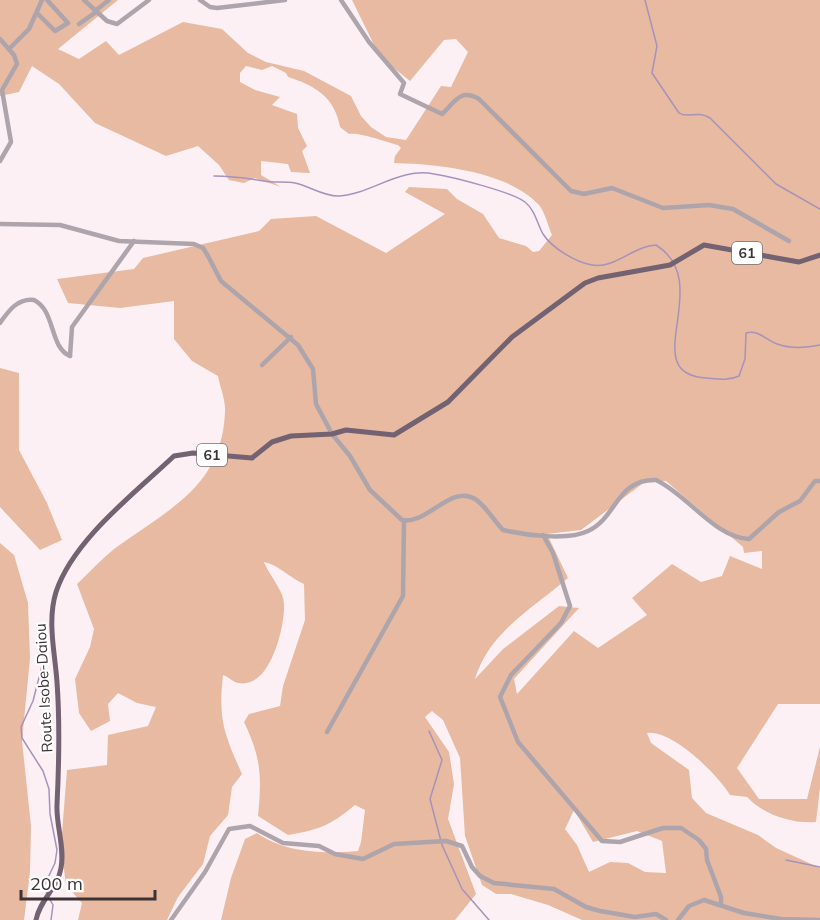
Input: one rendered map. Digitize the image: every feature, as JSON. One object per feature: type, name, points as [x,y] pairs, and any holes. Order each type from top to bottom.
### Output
[{"type":"main road","name":"Route Isobe-Daiou","points":[[36,920],[62,867],[57,816],[60,748],[51,623],[56,592],[84,543],[174,456],[193,453],[252,458],[272,442],[291,436],[332,434],[346,430],[394,435],[448,402],[512,337],[585,283],[598,278],[675,263],[704,245],[799,262],[820,255]]},
{"type":"street","points":[[9,49],[29,29],[37,14],[45,0],[68,23],[55,31],[37,14]]},
{"type":"street","points":[[84,0],[112,24],[117,24],[149,0]]},
{"type":"street","points":[[79,24],[109,0]]},
{"type":"street","points":[[200,0],[210,7],[217,8],[285,0]]},
{"type":"street","points":[[341,0],[369,42],[404,83],[400,94],[442,114],[461,95],[468,94],[479,99],[571,191],[584,194],[612,188],[663,208],[709,205],[733,209],[789,241]]},
{"type":"street","points":[[0,39],[18,64],[3,90],[11,142],[0,161]]},
{"type":"street","points":[[0,224],[60,225],[119,241],[194,244],[203,248],[221,281],[298,345],[312,369],[315,404],[332,434],[350,456],[370,490],[404,520],[416,520],[457,497],[468,496],[479,502],[503,530],[543,535],[575,535],[588,532],[600,523],[634,484],[650,480],[668,486],[732,536],[749,539],[779,512],[800,501],[815,481],[820,481]]},
{"type":"street","points":[[0,322],[22,301],[30,299],[39,302],[50,318],[60,348],[70,356],[72,327],[134,241]]},
{"type":"street","points":[[262,365],[291,338]]},
{"type":"street","points":[[327,732],[403,596],[404,520]]},
{"type":"street","points":[[543,535],[553,553],[570,606],[561,623],[511,675],[500,698],[518,742],[602,841],[620,842],[676,826],[699,840],[706,849],[707,860],[721,897],[721,904]]},
{"type":"street","points":[[171,920],[205,872],[229,829],[250,826],[283,843],[319,846],[335,854],[363,859],[394,844],[446,840],[454,842],[465,850],[472,867],[480,876],[494,883],[554,889],[586,907],[600,911],[635,917],[656,914],[666,920]]},
{"type":"street","points":[[678,920],[695,902],[704,900],[744,913],[781,920],[820,920]]},
{"type":"street","points":[[739,920],[744,913]]},
{"type":"shaded area","points":[[0,0],[118,0],[58,49],[79,59],[106,41],[119,55],[183,22],[222,29],[248,53],[266,62],[304,71],[351,96],[361,116],[371,127],[386,137],[406,140],[441,86],[451,87],[468,52],[456,39],[444,40],[410,81],[380,57],[352,0],[820,0],[820,704],[778,704],[737,768],[759,799],[807,799],[820,747],[820,788],[816,822],[788,820],[762,809],[747,797],[730,795],[705,765],[681,746],[669,738],[647,733],[651,743],[689,770],[692,798],[706,813],[758,835],[776,848],[820,868],[820,920],[582,920],[548,905],[511,894],[496,894],[482,885],[465,836],[460,758],[443,720],[432,711],[425,717],[449,752],[454,784],[448,819],[476,894],[455,920],[221,920],[231,878],[245,839],[257,833],[280,845],[305,851],[358,851],[365,810],[355,805],[324,826],[288,835],[258,816],[259,768],[254,746],[244,722],[249,714],[280,706],[283,686],[305,620],[304,584],[264,562],[283,599],[282,628],[273,656],[266,669],[257,678],[247,683],[235,682],[223,675],[221,703],[224,726],[242,774],[232,787],[228,815],[210,836],[203,864],[178,897],[167,920],[78,920],[82,903],[66,885],[61,846],[67,770],[107,765],[108,735],[148,726],[156,707],[137,703],[118,693],[108,704],[110,721],[91,731],[79,713],[75,679],[90,647],[94,629],[77,584],[115,548],[176,505],[204,476],[215,458],[222,437],[225,408],[218,376],[192,361],[174,339],[174,301],[120,308],[68,303],[57,279],[134,269],[143,258],[259,231],[271,219],[316,216],[386,253],[445,214],[405,192],[409,187],[447,189],[457,199],[483,214],[499,238],[526,246],[533,252],[539,251],[552,235],[541,208],[526,193],[491,177],[471,172],[430,165],[394,163],[395,156],[401,148],[398,145],[349,134],[340,127],[333,108],[322,94],[315,88],[288,77],[286,73],[272,66],[262,70],[246,66],[240,73],[240,82],[255,90],[280,97],[272,105],[297,114],[298,128],[307,146],[302,151],[310,173],[291,172],[288,164],[261,161],[261,175],[281,187],[255,178],[244,183],[229,180],[219,165],[198,146],[166,156],[95,123],[59,84],[32,66],[19,92],[0,96]],"holes":[[[646,481],[666,481],[743,547],[744,553],[762,551],[762,569],[730,556],[722,576],[701,582],[672,564],[632,598],[647,615],[598,648],[574,631],[517,694],[514,679],[579,608],[559,606],[503,649],[475,679],[490,648],[501,635],[526,611],[568,578],[547,534],[581,530]],[[574,810],[593,842],[637,831],[662,841],[666,873],[645,872],[628,863],[610,862],[589,872],[577,845],[565,829]]]},
{"type":"shaded area","points":[[0,368],[19,373],[19,450],[47,503],[62,540],[40,550],[0,507]]},
{"type":"shaded area","points":[[0,543],[14,555],[28,603],[30,658],[22,741],[31,826],[30,872],[24,920],[0,920]]},
{"type":"waterway","points":[[645,0],[657,46],[652,73],[679,113],[710,118],[776,184],[820,209]]},
{"type":"waterway","points":[[214,176],[295,183],[334,196],[363,191],[397,177],[421,173],[482,185],[525,202],[534,213],[547,239],[564,254],[578,261],[592,265],[608,264],[640,249],[656,245],[673,262],[679,281],[680,303],[675,345],[677,361],[686,373],[719,379],[739,376],[745,359],[746,333],[750,332],[788,347],[820,345]]},
{"type":"waterway","points":[[42,666],[33,701],[21,727],[22,738],[43,771],[49,789],[50,814],[57,850],[55,863],[44,886],[47,894]]},
{"type":"waterway","points":[[429,731],[442,760],[430,799],[442,845],[462,889],[489,920]]},
{"type":"waterway","points":[[786,860],[820,867]]},
{"type":"waterway","points":[[49,898],[53,905],[51,920]]}]
